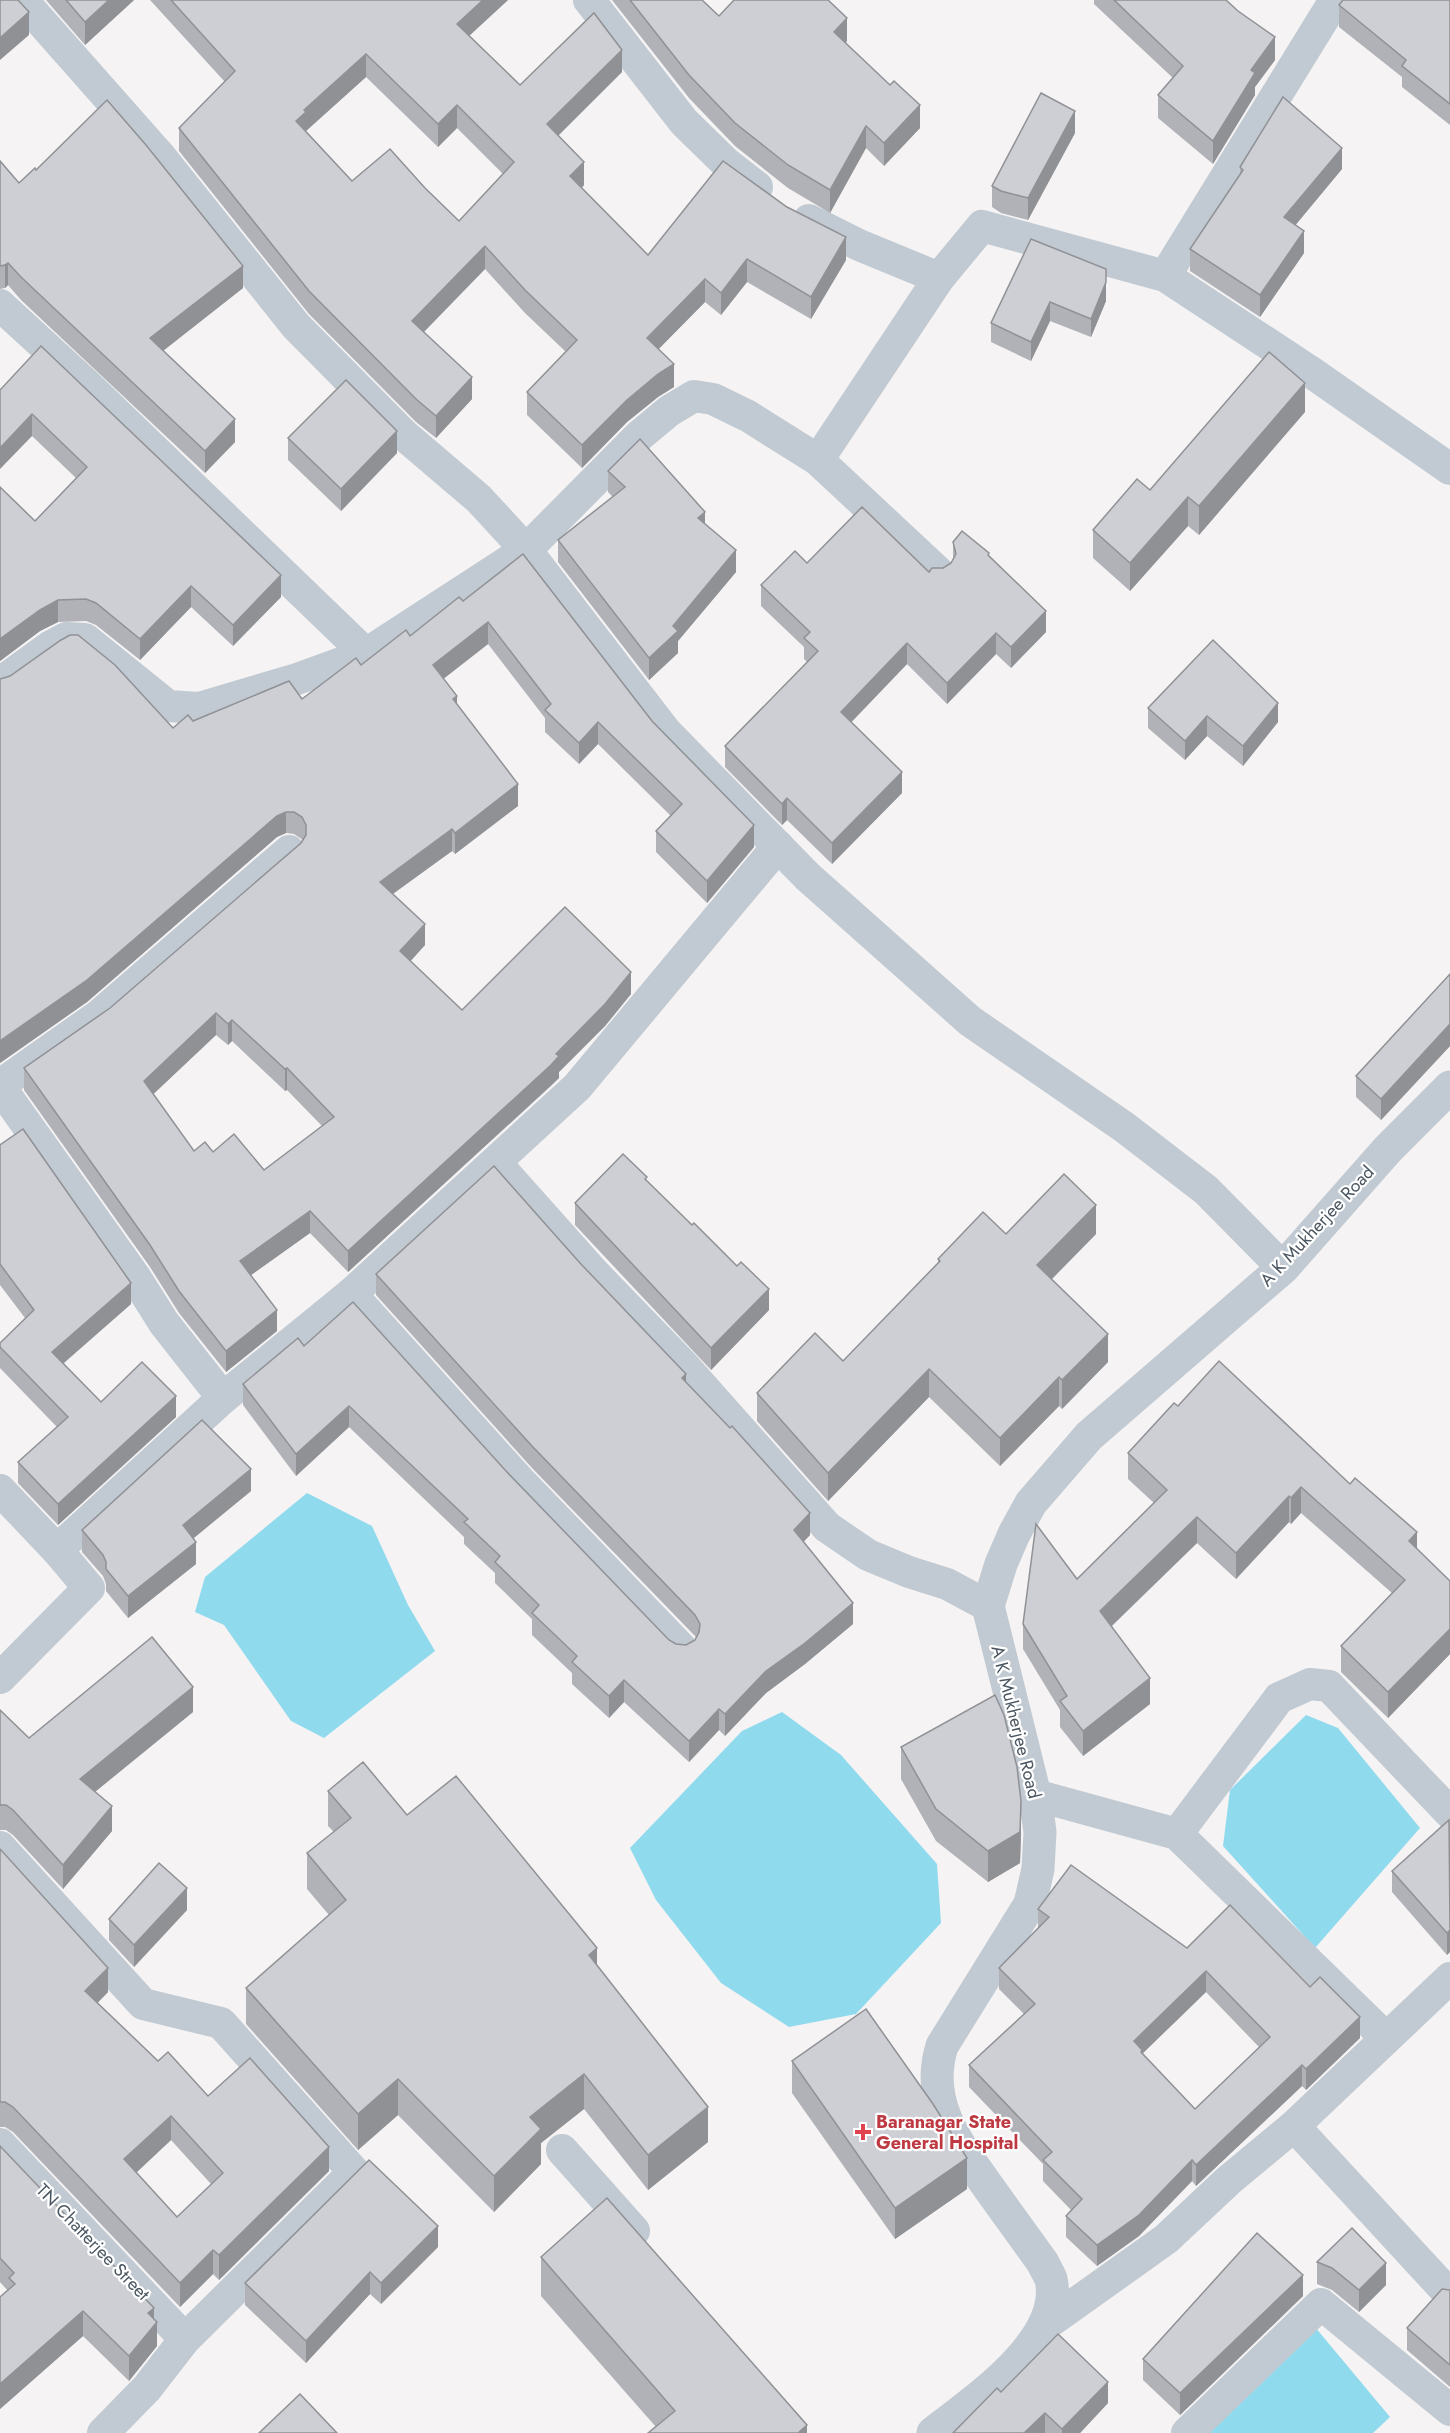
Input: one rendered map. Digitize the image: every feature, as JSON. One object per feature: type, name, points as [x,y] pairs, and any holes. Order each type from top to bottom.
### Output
[{"type":"street","points":[[22,0],[160,156],[296,326],[404,435],[479,499],[526,550],[666,732],[808,877],[970,1021],[1124,1127],[1206,1190],[1283,1269]]},
{"type":"street","points":[[589,0],[684,122],[726,163],[783,206],[859,245],[939,278]]},
{"type":"street","points":[[1165,276],[1335,0]]},
{"type":"street","points":[[818,460],[939,278],[982,226],[1165,276],[1308,370],[1450,469]]},
{"type":"street","points":[[0,305],[86,384],[366,654]]},
{"type":"street","points":[[6,671],[66,638],[85,639],[168,706],[199,708],[297,679],[366,654],[526,550],[639,436],[669,411],[694,396],[713,399],[748,416],[818,460],[938,572]]},
{"type":"street","points":[[57,1550],[223,1398],[351,1294],[577,1087],[778,846]]},
{"type":"street","points":[[223,1398],[164,1323],[135,1277],[0,1086],[98,1016],[288,851]]},
{"type":"street","name":"A K Mukherjee Road","points":[[933,2433],[1004,2378],[1044,2326],[1052,2297],[1051,2279],[1043,2263],[949,2130],[936,2079],[937,2061],[942,2046],[1030,1905],[1038,1869],[1040,1842],[1035,1795],[988,1606],[1001,1564],[1031,1503],[1089,1436],[1283,1269],[1388,1149],[1450,1087]]},
{"type":"street","points":[[496,1163],[593,1272],[684,1366],[827,1527],[868,1555],[909,1572],[947,1584],[988,1606]]},
{"type":"street","points":[[351,1294],[519,1480],[682,1649]]},
{"type":"street","points":[[0,1490],[57,1550],[89,1588],[0,1678]]},
{"type":"street","points":[[1177,1834],[1279,1698],[1310,1684],[1329,1686],[1450,1813]]},
{"type":"street","points":[[1035,1795],[1177,1834],[1385,2037]]},
{"type":"street","points":[[0,1847],[143,2004],[221,2023],[354,2172],[185,2339],[147,2388],[103,2433]]},
{"type":"street","points":[[1044,2326],[1166,2239],[1229,2180],[1294,2126],[1385,2037],[1450,1978]]},
{"type":"street","points":[[1294,2126],[1450,2295]]},
{"type":"street","name":"TN Chatterjee Street","points":[[0,2144],[185,2339]]},
{"type":"street","points":[[562,2150],[655,2256]]},
{"type":"street","points":[[1187,2433],[1321,2304],[1450,2410]]},
{"type":"water","points":[[307,1493],[372,1526],[408,1605],[435,1651],[324,1738],[291,1721],[224,1625],[195,1612],[205,1577]]},
{"type":"water","points":[[782,1712],[841,1755],[937,1864],[941,1923],[856,2014],[789,2027],[721,1983],[656,1900],[630,1848],[742,1731]]},
{"type":"water","points":[[1306,1715],[1338,1728],[1420,1828],[1315,1948],[1223,1846],[1230,1790]]},
{"type":"water","points":[[1315,2327],[1390,2417],[1373,2433],[1207,2433]]},
{"type":"building","points":[[0,0],[18,0],[29,12],[0,38]]},
{"type":"building","points":[[66,0],[109,0],[85,22]]},
{"type":"building","points":[[171,0],[483,0],[457,24],[520,85],[594,13],[622,50],[547,124],[584,162],[570,176],[648,255],[723,161],[787,207],[846,237],[811,297],[747,259],[721,293],[705,279],[647,338],[674,364],[627,400],[582,445],[527,392],[577,340],[525,290],[485,246],[412,321],[472,377],[436,416],[416,399],[309,291],[179,128],[235,71]],"holes":[[[366,54],[438,124],[457,105],[514,162],[459,221],[390,149],[352,181],[296,121],[306,112],[304,110]]]},
{"type":"building","points":[[630,0],[702,0],[719,16],[734,0],[828,0],[847,18],[834,32],[890,85],[894,81],[920,105],[884,143],[866,126],[830,190],[788,165],[735,123],[689,75]]},
{"type":"building","points":[[1114,0],[1226,0],[1275,37],[1251,70],[1255,73],[1213,141],[1158,95],[1183,66]]},
{"type":"building","points":[[1343,0],[1450,0],[1450,104],[1402,66],[1406,60],[1339,5]]},
{"type":"building","points":[[1041,93],[1075,111],[1028,198],[1001,191],[992,186]]},
{"type":"building","points":[[1283,97],[1342,148],[1284,217],[1304,231],[1260,295],[1190,249],[1243,170],[1240,167]]},
{"type":"building","points":[[107,100],[243,266],[150,338],[235,419],[205,451],[8,263],[0,266],[0,161],[19,183],[35,168],[36,170]]},
{"type":"building","points":[[1031,239],[1106,269],[1106,282],[1091,319],[1050,302],[1031,342],[991,323]]},
{"type":"building","points":[[41,346],[281,575],[233,625],[191,586],[140,639],[96,603],[86,599],[58,600],[0,639],[0,487],[35,521],[87,467],[32,414],[0,448],[0,390]]},
{"type":"building","points":[[1269,352],[1305,383],[1199,506],[1188,497],[1130,563],[1093,530],[1137,479],[1150,490]]},
{"type":"building","points":[[346,380],[397,431],[341,489],[288,438]]},
{"type":"building","points":[[640,439],[705,512],[698,518],[736,550],[673,626],[678,631],[649,658],[558,540],[625,487],[608,471]]},
{"type":"building","points":[[862,507],[929,572],[932,568],[943,568],[951,563],[956,554],[953,542],[962,531],[989,553],[988,555],[1046,611],[1011,647],[996,633],[947,683],[907,643],[841,712],[902,772],[832,843],[787,798],[782,804],[725,746],[818,651],[804,638],[810,632],[761,585],[795,551],[807,563]]},
{"type":"building","points":[[523,554],[652,721],[754,825],[707,881],[656,831],[682,804],[598,722],[579,743],[545,710],[551,704],[488,622],[433,665],[457,696],[453,699],[518,784],[455,833],[452,829],[380,882],[425,924],[400,951],[462,1010],[565,907],[631,972],[605,1004],[556,1054],[559,1056],[551,1065],[348,1251],[310,1211],[240,1261],[277,1310],[226,1351],[179,1291],[150,1245],[24,1068],[110,1008],[301,843],[306,835],[306,825],[302,817],[294,812],[286,812],[277,816],[87,980],[0,1041],[0,679],[10,676],[61,640],[70,635],[78,635],[115,665],[173,728],[188,715],[193,721],[289,681],[302,699],[356,658],[361,665],[406,630],[410,636],[459,597],[463,601]],"holes":[[[216,1013],[228,1024],[232,1020],[285,1069],[287,1068],[334,1117],[264,1170],[234,1134],[213,1152],[205,1142],[194,1151],[144,1081]]]},
{"type":"building","points":[[1213,640],[1278,703],[1243,746],[1207,716],[1185,741],[1148,708]]},
{"type":"building","points":[[1450,974],[1450,1024],[1381,1099],[1356,1076]]},
{"type":"building","points":[[23,1129],[131,1283],[52,1352],[101,1402],[142,1362],[176,1396],[58,1504],[18,1462],[68,1417],[0,1347],[0,1343],[34,1310],[0,1264],[0,1145]]},
{"type":"building","points":[[623,1154],[692,1225],[694,1223],[737,1266],[741,1262],[769,1289],[711,1348],[575,1203]]},
{"type":"building","points":[[494,1166],[580,1263],[686,1374],[682,1378],[730,1428],[732,1426],[810,1513],[794,1530],[853,1603],[805,1643],[766,1671],[725,1714],[719,1709],[689,1741],[624,1680],[609,1696],[572,1662],[577,1656],[532,1613],[539,1605],[495,1562],[500,1556],[464,1522],[468,1519],[349,1406],[296,1454],[243,1384],[298,1338],[304,1346],[353,1302],[506,1471],[669,1640],[676,1644],[686,1645],[695,1640],[700,1624],[695,1615],[532,1446],[376,1274]]},
{"type":"building","points":[[1064,1174],[1096,1205],[1037,1265],[1108,1334],[1062,1380],[1059,1377],[1000,1438],[929,1369],[828,1473],[757,1393],[815,1333],[843,1361],[940,1261],[938,1259],[983,1212],[1006,1234]]},
{"type":"building","points":[[1219,1361],[1350,1484],[1355,1478],[1417,1532],[1409,1541],[1450,1581],[1450,1629],[1388,1692],[1341,1646],[1405,1580],[1301,1487],[1291,1498],[1289,1496],[1236,1553],[1197,1517],[1100,1611],[1150,1678],[1083,1731],[1060,1701],[1067,1696],[1023,1624],[1036,1524],[1077,1579],[1167,1490],[1128,1453],[1174,1403],[1178,1406]]},
{"type":"building","points":[[202,1420],[251,1469],[183,1525],[196,1542],[128,1596],[106,1569],[103,1555],[82,1530]]},
{"type":"building","points":[[152,1637],[193,1687],[80,1779],[112,1806],[63,1865],[13,1810],[6,1805],[0,1805],[0,1710],[29,1738]]},
{"type":"building","points":[[995,1695],[1004,1715],[1017,1767],[1021,1801],[1020,1832],[988,1851],[936,1809],[901,1747]]},
{"type":"building","points":[[363,1762],[407,1815],[456,1776],[597,1948],[589,1955],[708,2107],[648,2155],[584,2074],[530,2117],[541,2129],[494,2176],[398,2079],[358,2114],[246,1988],[346,1900],[307,1853],[351,1818],[328,1791]]},
{"type":"building","points":[[1449,1820],[1450,1930],[1447,1933],[1392,1871]]},
{"type":"building","points":[[0,1849],[108,1968],[85,1991],[158,2061],[168,2052],[208,2096],[250,2058],[329,2147],[219,2255],[213,2250],[180,2283],[13,2107],[0,2102]],"holes":[[[171,2116],[223,2173],[177,2217],[124,2159]]]},
{"type":"building","points":[[159,1863],[187,1888],[134,1945],[109,1919]]},
{"type":"building","points":[[1071,1865],[1187,1948],[1230,1905],[1310,1987],[1320,1977],[1360,2017],[1306,2069],[1302,2065],[1196,2165],[1192,2160],[1139,2215],[1097,2245],[1066,2216],[1082,2199],[1043,2160],[1052,2152],[969,2065],[1035,2004],[999,1968],[1049,1917],[1038,1909]],"holes":[[[1206,1971],[1270,2037],[1195,2109],[1141,2052],[1142,2050],[1134,2041]]]},
{"type":"building","points":[[866,2009],[933,2104],[967,2158],[895,2208],[792,2061]]},
{"type":"building","points":[[0,2146],[154,2308],[148,2313],[157,2322],[129,2356],[83,2311],[0,2384],[0,2297],[15,2284],[9,2278],[14,2273],[0,2258]]},
{"type":"building","points":[[369,2160],[438,2226],[381,2283],[370,2272],[306,2341],[245,2283]]},
{"type":"building","points":[[607,2198],[807,2425],[798,2433],[648,2433],[675,2411],[541,2257]]},
{"type":"building","points":[[1352,2228],[1386,2263],[1359,2290],[1332,2268],[1317,2262]]},
{"type":"building","points":[[1257,2233],[1303,2275],[1180,2393],[1143,2359]]},
{"type":"building","points":[[1442,2289],[1450,2290],[1450,2365],[1407,2328]]},
{"type":"building","points":[[1058,2334],[1108,2382],[1062,2429],[1045,2413],[1024,2433],[953,2433],[997,2388],[1001,2392]]},
{"type":"building","points":[[300,2394],[337,2433],[259,2433]]},
{"type":"place","name":"Baranagar State General Hospital","points":[[863,2132]]}]
